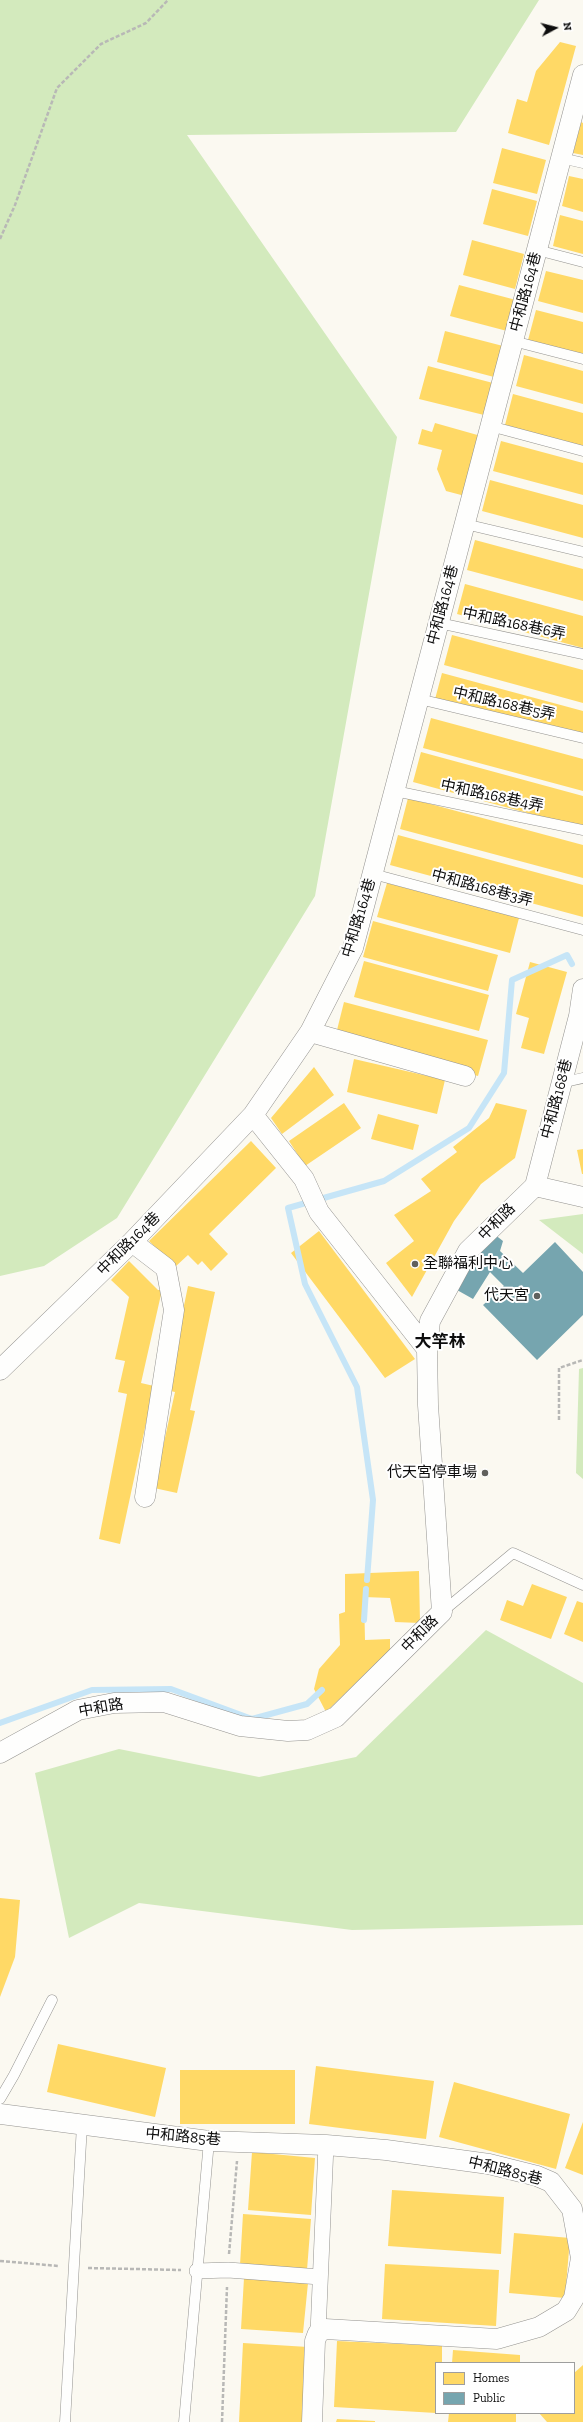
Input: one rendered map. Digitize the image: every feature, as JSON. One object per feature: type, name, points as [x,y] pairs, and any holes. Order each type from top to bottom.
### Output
[{"type":"street","name":"中和路164巷","points":[[0,1370],[132,1242],[254,1115],[310,1032],[353,948],[583,78]]},
{"type":"street","name":"中和路168巷","points":[[535,1186],[560,1083],[581,1016],[583,989]]},
{"type":"street","points":[[310,1032],[465,1076]]},
{"type":"street","points":[[254,1115],[304,1178],[319,1212],[427,1349]]},
{"type":"street","points":[[535,1186],[583,1198]]},
{"type":"street","name":"中和路","points":[[0,1754],[78,1710],[114,1703],[164,1702],[240,1726],[288,1731],[307,1730],[336,1717],[442,1612],[428,1405],[427,1349],[430,1321],[468,1251],[535,1186]]},
{"type":"street","points":[[132,1242],[166,1268],[174,1310],[145,1497]]},
{"type":"street","name":"中和路85巷","points":[[0,2114],[82,2126],[209,2141],[326,2145],[401,2152],[489,2164],[537,2176],[551,2182],[572,2209],[581,2258],[574,2298],[566,2311],[539,2327],[497,2339],[332,2328],[318,2333]]},
{"type":"street","points":[[312,2422],[315,2341],[318,2333],[326,2145]]},
{"type":"street","points":[[197,2271],[228,2270],[320,2277]]},
{"type":"lane","points":[[561,158],[583,163]]},
{"type":"lane","points":[[537,250],[583,262]]},
{"type":"lane","points":[[513,341],[583,359]]},
{"type":"lane","points":[[490,426],[583,451]]},
{"type":"lane","points":[[464,524],[583,552]]},
{"type":"lane","name":"中和路168巷6弄","points":[[439,622],[583,654]]},
{"type":"lane","name":"中和路168巷5弄","points":[[419,699],[583,738]]},
{"type":"lane","name":"中和路168巷4弄","points":[[395,791],[583,830]]},
{"type":"lane","name":"中和路168巷3弄","points":[[373,874],[583,930]]},
{"type":"lane","points":[[560,1083],[583,1078]]},
{"type":"lane","points":[[442,1612],[513,1552],[583,1585]]},
{"type":"lane","points":[[0,2100],[52,2000]]},
{"type":"lane","points":[[65,2422],[82,2126]]},
{"type":"lane","points":[[184,2422],[209,2141]]},
{"type":"path","points":[[0,240],[15,205],[57,88],[101,44],[146,23],[168,0]]},
{"type":"path","points":[[559,1420],[559,1368],[583,1360]]},
{"type":"path","points":[[0,2261],[75,2268],[197,2271]]},
{"type":"green space","points":[[0,0],[539,0],[456,132],[187,135],[397,437],[315,896],[117,1218],[44,1266],[0,1276]]},
{"type":"green space","points":[[583,1214],[583,1254],[539,1220]]},
{"type":"green space","points":[[583,1368],[583,1479],[576,1473],[579,1369]]},
{"type":"green space","points":[[486,1630],[583,1683],[583,1925],[352,1930],[139,1903],[69,1938],[35,1773],[119,1749],[259,1777],[356,1757]]},
{"type":"building: Homes","points":[[560,42],[576,46],[549,145],[508,133],[517,99],[527,102],[536,71]]},
{"type":"building: Homes","points":[[581,122],[583,123],[583,155],[573,153]]},
{"type":"building: Homes","points":[[502,148],[546,160],[537,194],[493,183]]},
{"type":"building: Homes","points":[[569,176],[583,179],[583,212],[562,206]]},
{"type":"building: Homes","points":[[492,189],[537,201],[528,236],[483,224]]},
{"type":"building: Homes","points":[[560,215],[583,221],[583,254],[553,246]]},
{"type":"building: Homes","points":[[472,240],[524,254],[515,289],[463,275]]},
{"type":"building: Homes","points":[[546,271],[583,280],[583,313],[538,301]]},
{"type":"building: Homes","points":[[459,285],[516,300],[507,331],[450,316]]},
{"type":"building: Homes","points":[[536,310],[583,322],[583,355],[528,340]]},
{"type":"building: Homes","points":[[445,331],[503,346],[494,377],[437,362]]},
{"type":"building: Homes","points":[[524,355],[583,371],[583,404],[516,386]]},
{"type":"building: Homes","points":[[428,366],[493,383],[484,415],[419,399]]},
{"type":"building: Homes","points":[[513,394],[583,413],[583,446],[505,425]]},
{"type":"building: Homes","points":[[435,423],[481,436],[465,496],[446,491],[437,469],[442,450],[418,444],[422,429],[432,432]]},
{"type":"building: Homes","points":[[501,441],[583,463],[583,495],[493,471]]},
{"type":"building: Homes","points":[[490,480],[583,505],[583,538],[482,511]]},
{"type":"building: Homes","points":[[475,540],[583,569],[583,601],[467,570]]},
{"type":"building: Homes","points":[[465,584],[583,616],[583,648],[457,614]]},
{"type":"building: Homes","points":[[452,635],[583,670],[583,703],[444,665]]},
{"type":"building: Homes","points":[[442,673],[583,711],[583,743],[434,703]]},
{"type":"building: Homes","points":[[431,718],[583,759],[583,791],[423,748]]},
{"type":"building: Homes","points":[[421,752],[583,796],[583,828],[413,782]]},
{"type":"building: Homes","points":[[408,798],[583,845],[583,878],[400,829]]},
{"type":"building: Homes","points":[[398,835],[583,885],[583,917],[390,865]]},
{"type":"building: Homes","points":[[387,883],[519,918],[510,953],[377,917]]},
{"type":"building: Homes","points":[[373,921],[498,955],[488,991],[363,957]]},
{"type":"building: Homes","points":[[364,961],[489,995],[479,1031],[354,997]]},
{"type":"building: Homes","points":[[530,962],[567,972],[544,1054],[521,1048],[529,1018],[516,1014]]},
{"type":"building: Homes","points":[[344,1002],[488,1040],[478,1076],[335,1038]]},
{"type":"building: Homes","points":[[354,1059],[445,1080],[437,1114],[347,1092]]},
{"type":"building: Homes","points":[[314,1067],[334,1095],[282,1134],[271,1118]]},
{"type":"building: Homes","points":[[344,1103],[361,1128],[305,1166],[289,1141]]},
{"type":"building: Homes","points":[[496,1103],[527,1110],[515,1158],[481,1184],[454,1221],[412,1297],[386,1263],[414,1241],[394,1215],[431,1191],[421,1179],[457,1152],[453,1147],[489,1118]]},
{"type":"building: Homes","points":[[378,1114],[419,1125],[413,1150],[371,1139]]},
{"type":"building: Homes","points":[[251,1141],[276,1168],[209,1234],[228,1254],[211,1271],[202,1261],[198,1265],[188,1255],[175,1267],[149,1241]]},
{"type":"building: Homes","points":[[583,1149],[583,1174],[582,1174],[577,1150]]},
{"type":"building: Homes","points":[[319,1231],[415,1359],[385,1378],[291,1253]]},
{"type":"building: Homes","points":[[129,1261],[158,1290],[162,1290],[141,1383],[154,1386],[120,1544],[99,1539],[127,1394],[118,1392],[125,1361],[115,1359],[129,1297],[111,1280]]},
{"type":"building: Homes","points":[[188,1286],[215,1292],[190,1410],[195,1411],[177,1493],[154,1488],[175,1392],[170,1391],[171,1369]]},
{"type":"building: Homes","points":[[419,1571],[420,1623],[395,1622],[390,1598],[364,1597],[365,1640],[390,1639],[390,1650],[326,1712],[314,1689],[319,1669],[340,1645],[339,1614],[345,1612],[345,1574]]},
{"type":"building: Homes","points":[[532,1584],[567,1597],[551,1639],[500,1620],[507,1600],[523,1606]]},
{"type":"building: Homes","points":[[577,1601],[583,1603],[583,1642],[564,1634]]},
{"type":"building: Homes","points":[[0,1898],[20,1900],[15,1957],[0,1997]]},
{"type":"building: Homes","points":[[58,2044],[166,2068],[155,2117],[47,2092]]},
{"type":"building: Homes","points":[[316,2066],[434,2081],[426,2139],[309,2124]]},
{"type":"building: Homes","points":[[180,2070],[295,2070],[295,2124],[180,2124]]},
{"type":"building: Homes","points":[[454,2082],[570,2114],[556,2169],[439,2137]]},
{"type":"building: Homes","points":[[583,2122],[583,2175],[565,2168]]},
{"type":"building: Homes","points":[[252,2152],[315,2158],[311,2215],[248,2210]]},
{"type":"building: Homes","points":[[392,2190],[504,2197],[501,2254],[388,2246]]},
{"type":"building: Homes","points":[[243,2214],[311,2219],[307,2270],[240,2265]]},
{"type":"building: Homes","points":[[514,2233],[570,2238],[565,2298],[509,2293]]},
{"type":"building: Homes","points":[[385,2264],[499,2270],[496,2326],[382,2319]]},
{"type":"building: Homes","points":[[244,2278],[308,2283],[303,2333],[241,2329]]},
{"type":"building: Homes","points":[[337,2341],[442,2346],[442,2362],[435,2362],[435,2413],[334,2407]]},
{"type":"building: Homes","points":[[243,2343],[308,2347],[304,2422],[239,2422]]},
{"type":"building: Homes","points":[[453,2350],[520,2355],[520,2362],[452,2362]]},
{"type":"building: Homes","points":[[583,2365],[583,2422],[547,2422],[540,2414],[575,2414],[575,2372]]},
{"type":"building: Homes","points":[[449,2414],[516,2414],[516,2422],[448,2422]]},
{"type":"building: Homes","points":[[337,2419],[375,2421],[375,2422],[336,2422]]},
{"type":"building: Public","name":"代天宮","points":[[494,1234],[503,1241],[500,1251],[523,1273],[555,1242],[583,1272],[583,1315],[537,1360],[483,1305],[504,1286],[490,1272],[473,1299],[457,1290],[479,1253]]},
{"type":"waterway","points":[[367,1580],[373,1500],[357,1387],[305,1284],[288,1208],[384,1181],[469,1128],[504,1073],[512,980],[567,955],[572,964]]},
{"type":"waterway","points":[[364,1620],[366,1589]]},
{"type":"waterway","points":[[0,1723],[92,1690],[171,1689],[252,1719],[307,1704],[322,1690]]},
{"type":"place","name":"全聯福利中心","points":[[415,1264]]},
{"type":"place","name":"代天宮","points":[[537,1296]]},
{"type":"place","name":"代天宮停車場","points":[[485,1473]]},
{"type":"district","name":"大竿林","points":[[440,1342]]}]
